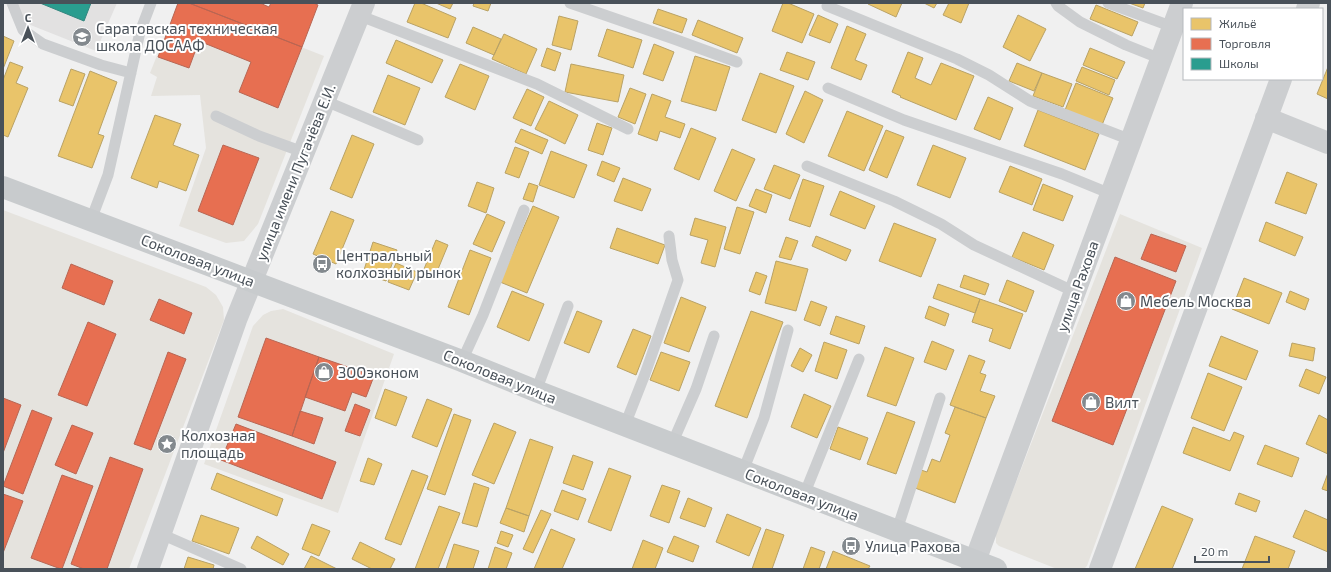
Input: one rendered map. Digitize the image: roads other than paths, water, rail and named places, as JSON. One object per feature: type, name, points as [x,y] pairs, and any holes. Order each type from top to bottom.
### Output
[{"type":"main road","name":"Соколовая улица","points":[[3,187],[462,361],[672,444],[897,530],[974,565],[996,569]]},
{"type":"street","name":"улица Рахова","points":[[974,565],[1182,3]]},
{"type":"street","name":"улица имени Пугачёва Е.И.","points":[[148,569],[236,320],[323,100],[361,9]]},
{"type":"street","points":[[1100,569],[1281,80]]},
{"type":"street","points":[[1266,118],[1328,143]]},
{"type":"lane","points":[[12,3],[23,30],[42,44],[101,65],[131,73]]},
{"type":"lane","points":[[91,220],[108,175],[140,32],[151,3]]},
{"type":"lane","points":[[570,3],[737,62]]},
{"type":"lane","points":[[1056,3],[1080,22],[1126,45],[1161,59]]},
{"type":"lane","points":[[1108,3],[1173,27]]},
{"type":"lane","points":[[827,6],[957,59],[989,75],[1030,101],[1131,140]]},
{"type":"lane","points":[[361,9],[537,84],[628,129]]},
{"type":"lane","points":[[828,88],[904,120],[1062,174],[1111,194]]},
{"type":"lane","points":[[323,100],[418,140]]},
{"type":"lane","points":[[216,116],[259,136],[303,152]]},
{"type":"lane","points":[[807,166],[894,201],[941,224],[974,245],[1075,292]]},
{"type":"lane","points":[[462,361],[483,315],[524,210]]},
{"type":"lane","points":[[625,425],[645,374],[678,280],[672,260],[669,236]]},
{"type":"lane","points":[[536,391],[568,306]]},
{"type":"lane","points":[[743,471],[764,418],[788,330]]},
{"type":"lane","points":[[672,444],[696,389],[714,336]]},
{"type":"lane","points":[[804,495],[859,360]]},
{"type":"lane","points":[[897,530],[940,398]]},
{"type":"lane","points":[[161,534],[241,569]]},
{"type":"place","name":"Саратовская техническая школа ДОСААФ","points":[[82,37]]},
{"type":"place","name":"Центральный колхозный рынок","points":[[322,264]]},
{"type":"place","name":"Мебель Москва","points":[[1126,301]]},
{"type":"place","name":"ЗООэконом","points":[[324,372]]},
{"type":"place","name":"Вилт","points":[[1091,402]]},
{"type":"place","name":"Колхозная площадь","points":[[167,444]]},
{"type":"place","name":"Улица Рахова","points":[[851,546]]}]
